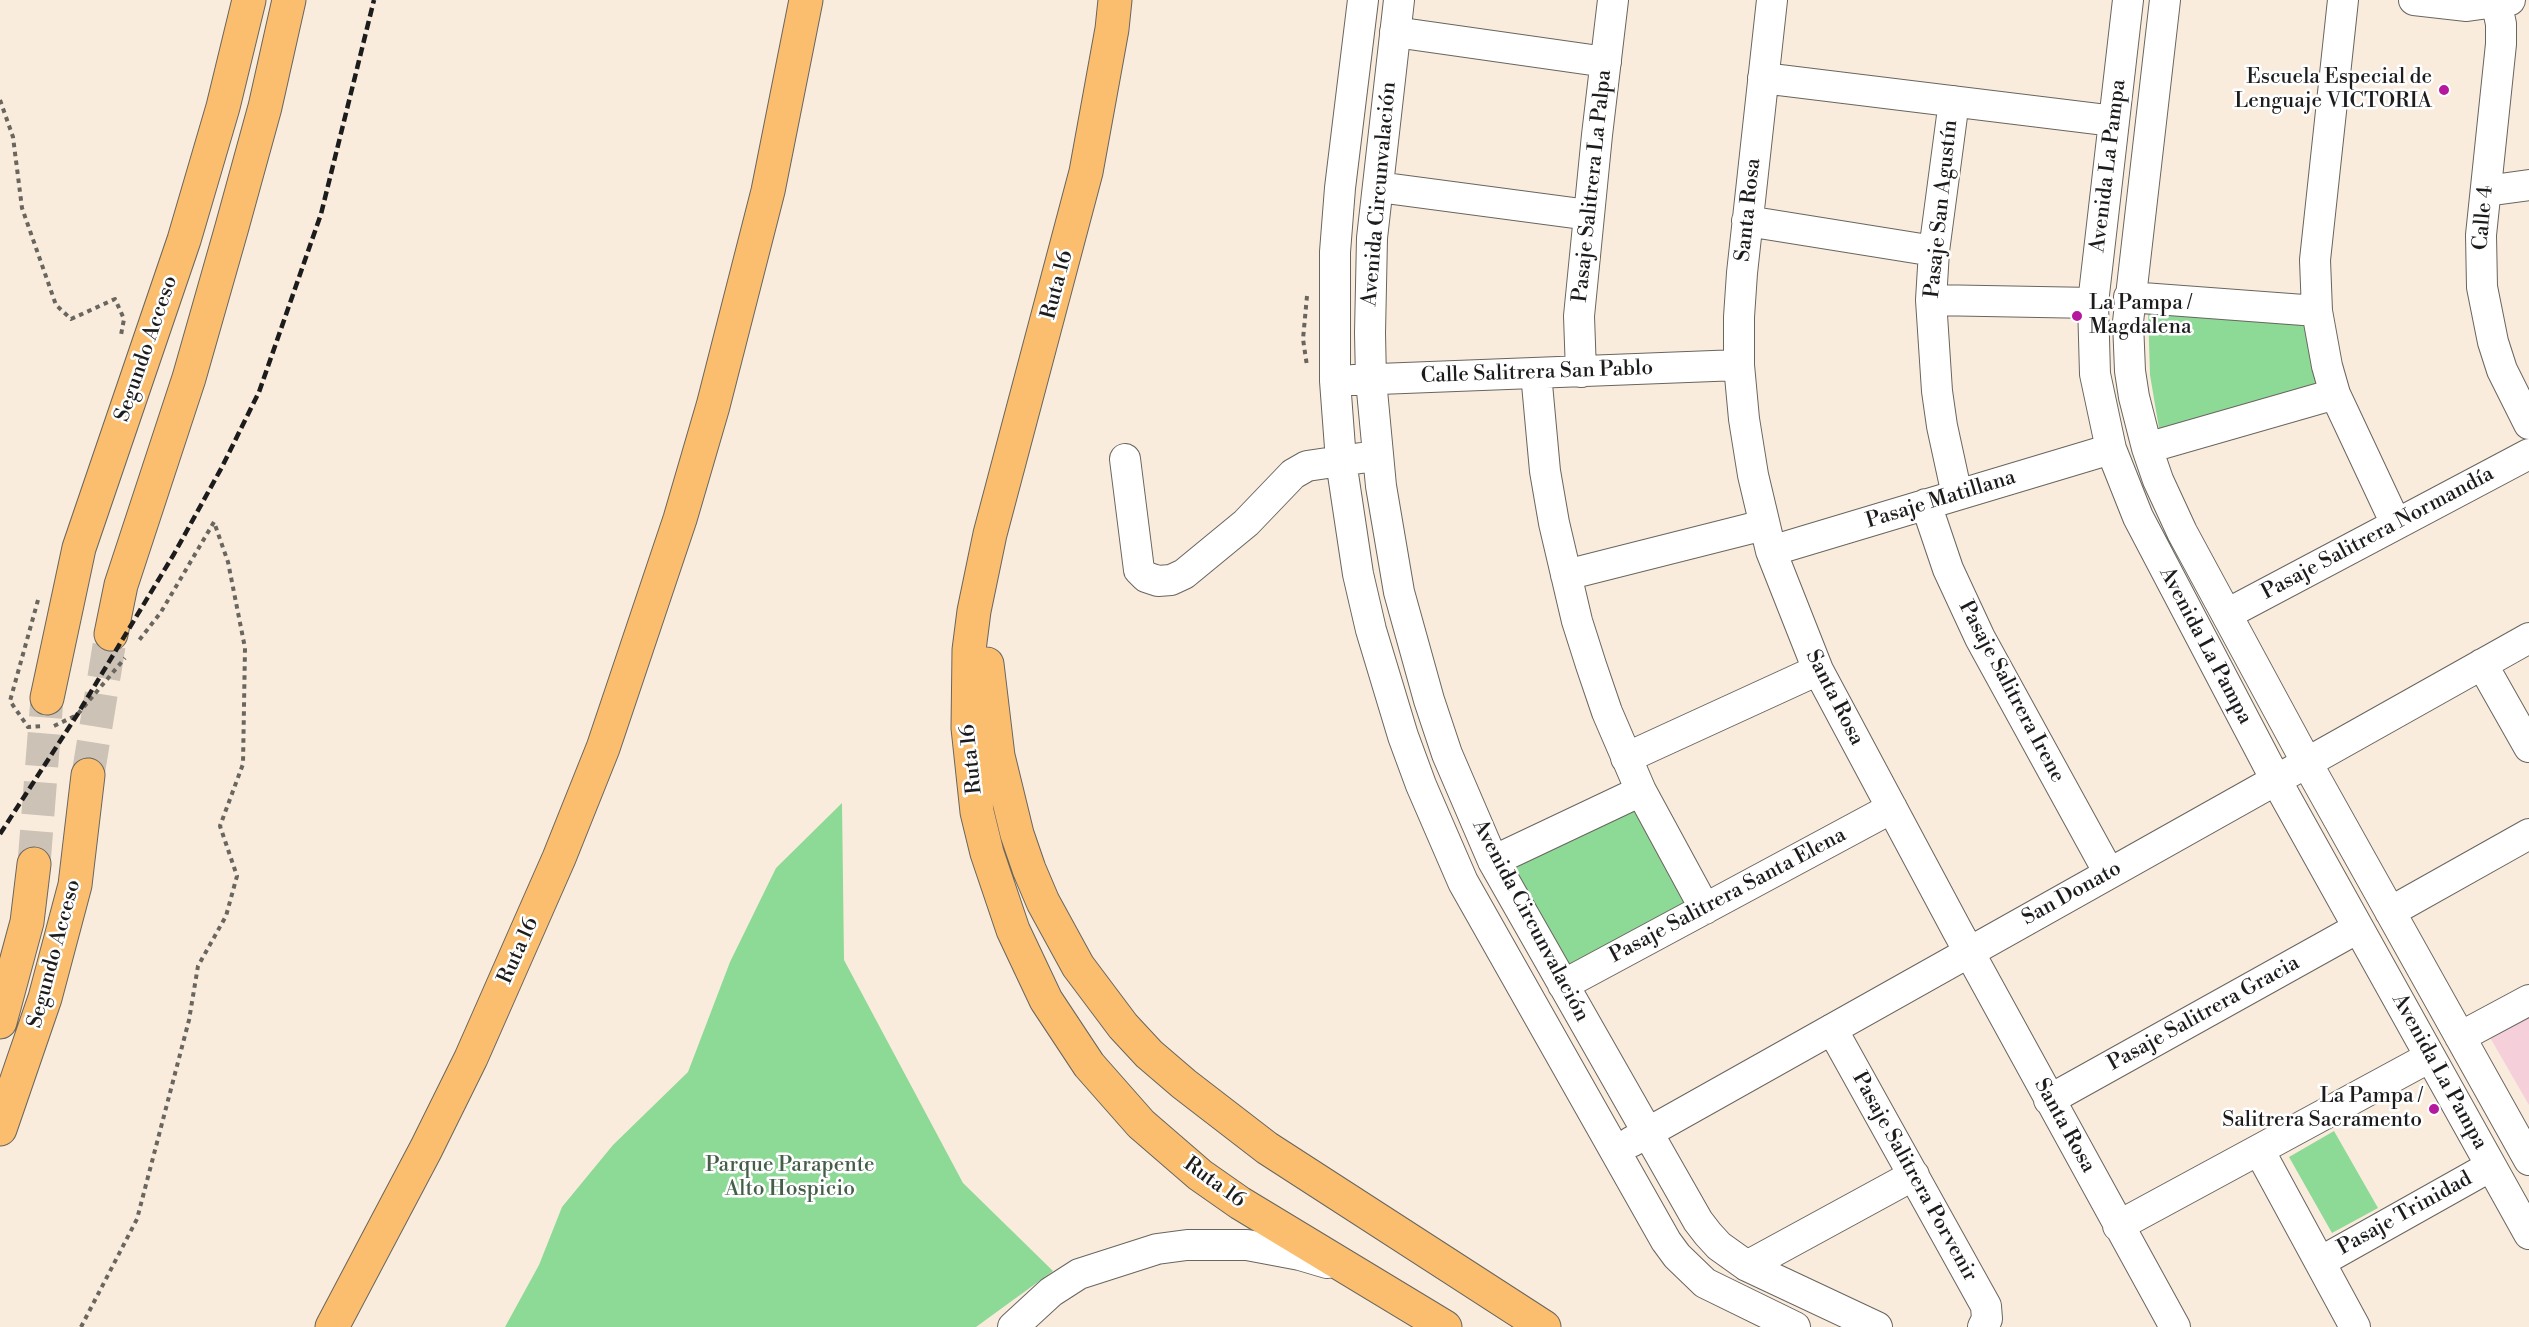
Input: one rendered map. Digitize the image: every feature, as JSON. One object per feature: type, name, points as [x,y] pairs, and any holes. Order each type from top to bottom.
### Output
[{"type":"main road","name":"Segundo Acceso","points":[[47,698],[79,548],[184,240],[226,96],[249,0]]},
{"type":"main road","name":"Segundo Acceso","points":[[125,644],[124,575],[189,378],[268,96],[290,0]]},
{"type":"main road","name":"Ruta 16","points":[[332,1327],[471,1058],[541,902],[603,748],[680,519],[713,406],[768,191],[806,0]]},
{"type":"main road","name":"Ruta 16","points":[[1114,0],[1112,29],[1086,172],[990,534],[974,611],[969,650],[968,728],[971,770],[987,853],[1006,912],[1028,966],[1066,1033],[1108,1088],[1141,1124],[1200,1175],[1240,1203],[1445,1327]]},
{"type":"main road","points":[[990,534],[985,625],[987,671],[994,736],[1006,795],[1023,851],[1043,902],[1074,958],[1100,997],[1149,1053],[1220,1114],[1267,1148],[1544,1327]]},
{"type":"main road","name":"Segundo Acceso","points":[[0,1129],[45,998],[75,885],[88,775]]},
{"type":"main road","name":"Segundo Acceso","points":[[0,1022],[27,922],[34,864]]},
{"type":"street","name":"Avenida Circunvalación","points":[[1363,0],[1340,188],[1335,252],[1335,381],[1341,461],[1356,563],[1371,630],[1402,736],[1463,882],[1666,1241],[1690,1270],[1722,1293],[1796,1327]]},
{"type":"street","name":"Avenida Circunvalación","points":[[1399,0],[1378,186],[1370,285],[1371,380],[1377,456],[1389,539],[1412,644],[1448,754],[1493,861],[1698,1221],[1719,1246],[1748,1266],[1877,1327]]},
{"type":"street","name":"Pasaje Salitrera La Palpa","points":[[1581,372],[1579,316],[1613,0]]},
{"type":"street","name":"Santa Rosa","points":[[1772,0],[1742,273],[1739,365],[1744,420],[1753,475],[1768,538],[1818,670],[2174,1327]]},
{"type":"street","name":"Avenida La Pampa","points":[[2128,0],[2093,303],[2095,374],[2111,449],[2138,517],[2276,780],[2529,1234]]},
{"type":"street","name":"Avenida La Pampa","points":[[2165,0],[2129,297],[2130,371],[2147,448],[2169,506],[2226,614],[2460,1037],[2526,1149]]},
{"type":"street","points":[[2343,0],[2315,260],[2317,311],[2325,357],[2335,394],[2396,524]]},
{"type":"street","points":[[2414,0],[2467,6],[2501,1]]},
{"type":"street","name":"Calle 4","points":[[2501,1],[2501,44],[2481,261],[2486,313],[2502,370],[2529,424]]},
{"type":"street","points":[[1395,32],[1606,62]]},
{"type":"street","points":[[1763,78],[2114,121]]},
{"type":"street","name":"Pasaje San Agustín","points":[[1954,101],[1934,250],[1931,300],[1937,391],[1942,426],[1958,495]]},
{"type":"street","points":[[2486,192],[2529,185]]},
{"type":"street","points":[[1378,186],[1589,215]]},
{"type":"street","points":[[1747,221],[1934,250]]},
{"type":"street","points":[[2129,297],[2317,311]]},
{"type":"street","points":[[1931,300],[2093,303]]},
{"type":"street","name":"Calle Salitrera San Pablo","points":[[1335,381],[1739,365]]},
{"type":"street","points":[[1536,373],[1545,471],[1566,575],[1591,665],[1641,791],[1705,909]]},
{"type":"street","points":[[2147,448],[2335,394]]},
{"type":"street","name":"Pasaje Matillana","points":[[1566,575],[1768,538],[1926,504],[2111,449]]},
{"type":"street","name":"Pasaje Salitrera Normandía","points":[[2226,614],[2529,453]]},
{"type":"street","points":[[1125,459],[1139,570],[1146,577],[1158,581],[1171,580],[1184,574],[1246,522],[1293,474],[1307,466],[1377,456]]},
{"type":"street","name":"Pasaje Salitrera Irene","points":[[1926,504],[1948,569],[1980,638],[2109,873]]},
{"type":"street","name":"San Donato","points":[[1615,1151],[2529,638]]},
{"type":"street","points":[[2482,664],[2529,747]]},
{"type":"street","points":[[1626,758],[1818,670]]},
{"type":"street","points":[[1493,861],[1641,791]]},
{"type":"street","name":"Pasaje Salitrera Santa Elena","points":[[1563,985],[1892,808]]},
{"type":"street","points":[[2391,912],[2529,834]]},
{"type":"street","name":"Pasaje Salitrera Gracia","points":[[2049,1100],[2358,928]]},
{"type":"street","points":[[2460,1037],[2529,1000]]},
{"type":"street","name":"Pasaje Salitrera Porvenir","points":[[1832,1029],[1986,1306],[1987,1319],[1983,1327]]},
{"type":"street","points":[[2118,1226],[2430,1057]]},
{"type":"street","points":[[2259,1150],[2355,1327]]},
{"type":"street","name":"Pasaje Trinidad","points":[[2320,1262],[2491,1166]]},
{"type":"street","points":[[1748,1266],[1914,1175]]},
{"type":"street","points":[[1013,1327],[1050,1292],[1079,1274],[1157,1250],[1187,1245],[1217,1243],[1274,1248],[1325,1263],[1375,1286]]},
{"type":"path","points":[[0,100],[13,137],[22,208],[56,305],[71,319],[115,299],[124,319],[120,341]]},
{"type":"path","points":[[40,592],[10,701],[28,727],[58,726],[77,715],[125,644],[161,612],[214,522],[228,562],[245,648],[243,765],[220,826],[237,876],[226,916],[198,966],[189,1020],[137,1219],[81,1327]]},
{"type":"shaded area","points":[[2529,1011],[2529,1105],[2488,1034]]},
{"type":"green space","points":[[2148,310],[2304,319],[2325,382],[2160,434],[2150,375]]},
{"type":"green space","name":"Parque Parapente Alto Hospicio","points":[[842,803],[844,960],[963,1183],[1053,1271],[976,1327],[505,1327],[539,1265],[562,1207],[613,1145],[688,1072],[730,962],[776,868]]},
{"type":"green space","points":[[1641,808],[1690,893],[1686,909],[1565,968],[1509,868]]},
{"type":"green space","points":[[2334,1131],[2378,1208],[2332,1233],[2289,1157]]},
{"type":"tunnel","points":[[88,775],[111,634]]},
{"type":"tunnel","points":[[34,864],[47,698]]},
{"type":"railway","points":[[0,834],[77,715],[174,554],[222,467],[259,392],[321,214],[374,0]]},
{"type":"place","name":"Escuela Especial de Lenguaje VICTORIA","points":[[2444,90]]},
{"type":"place","name":"La Pampa / Magdalena","points":[[2077,316]]},
{"type":"place","name":"La Pampa / Salitrera Sacramento","points":[[2434,1109]]}]
